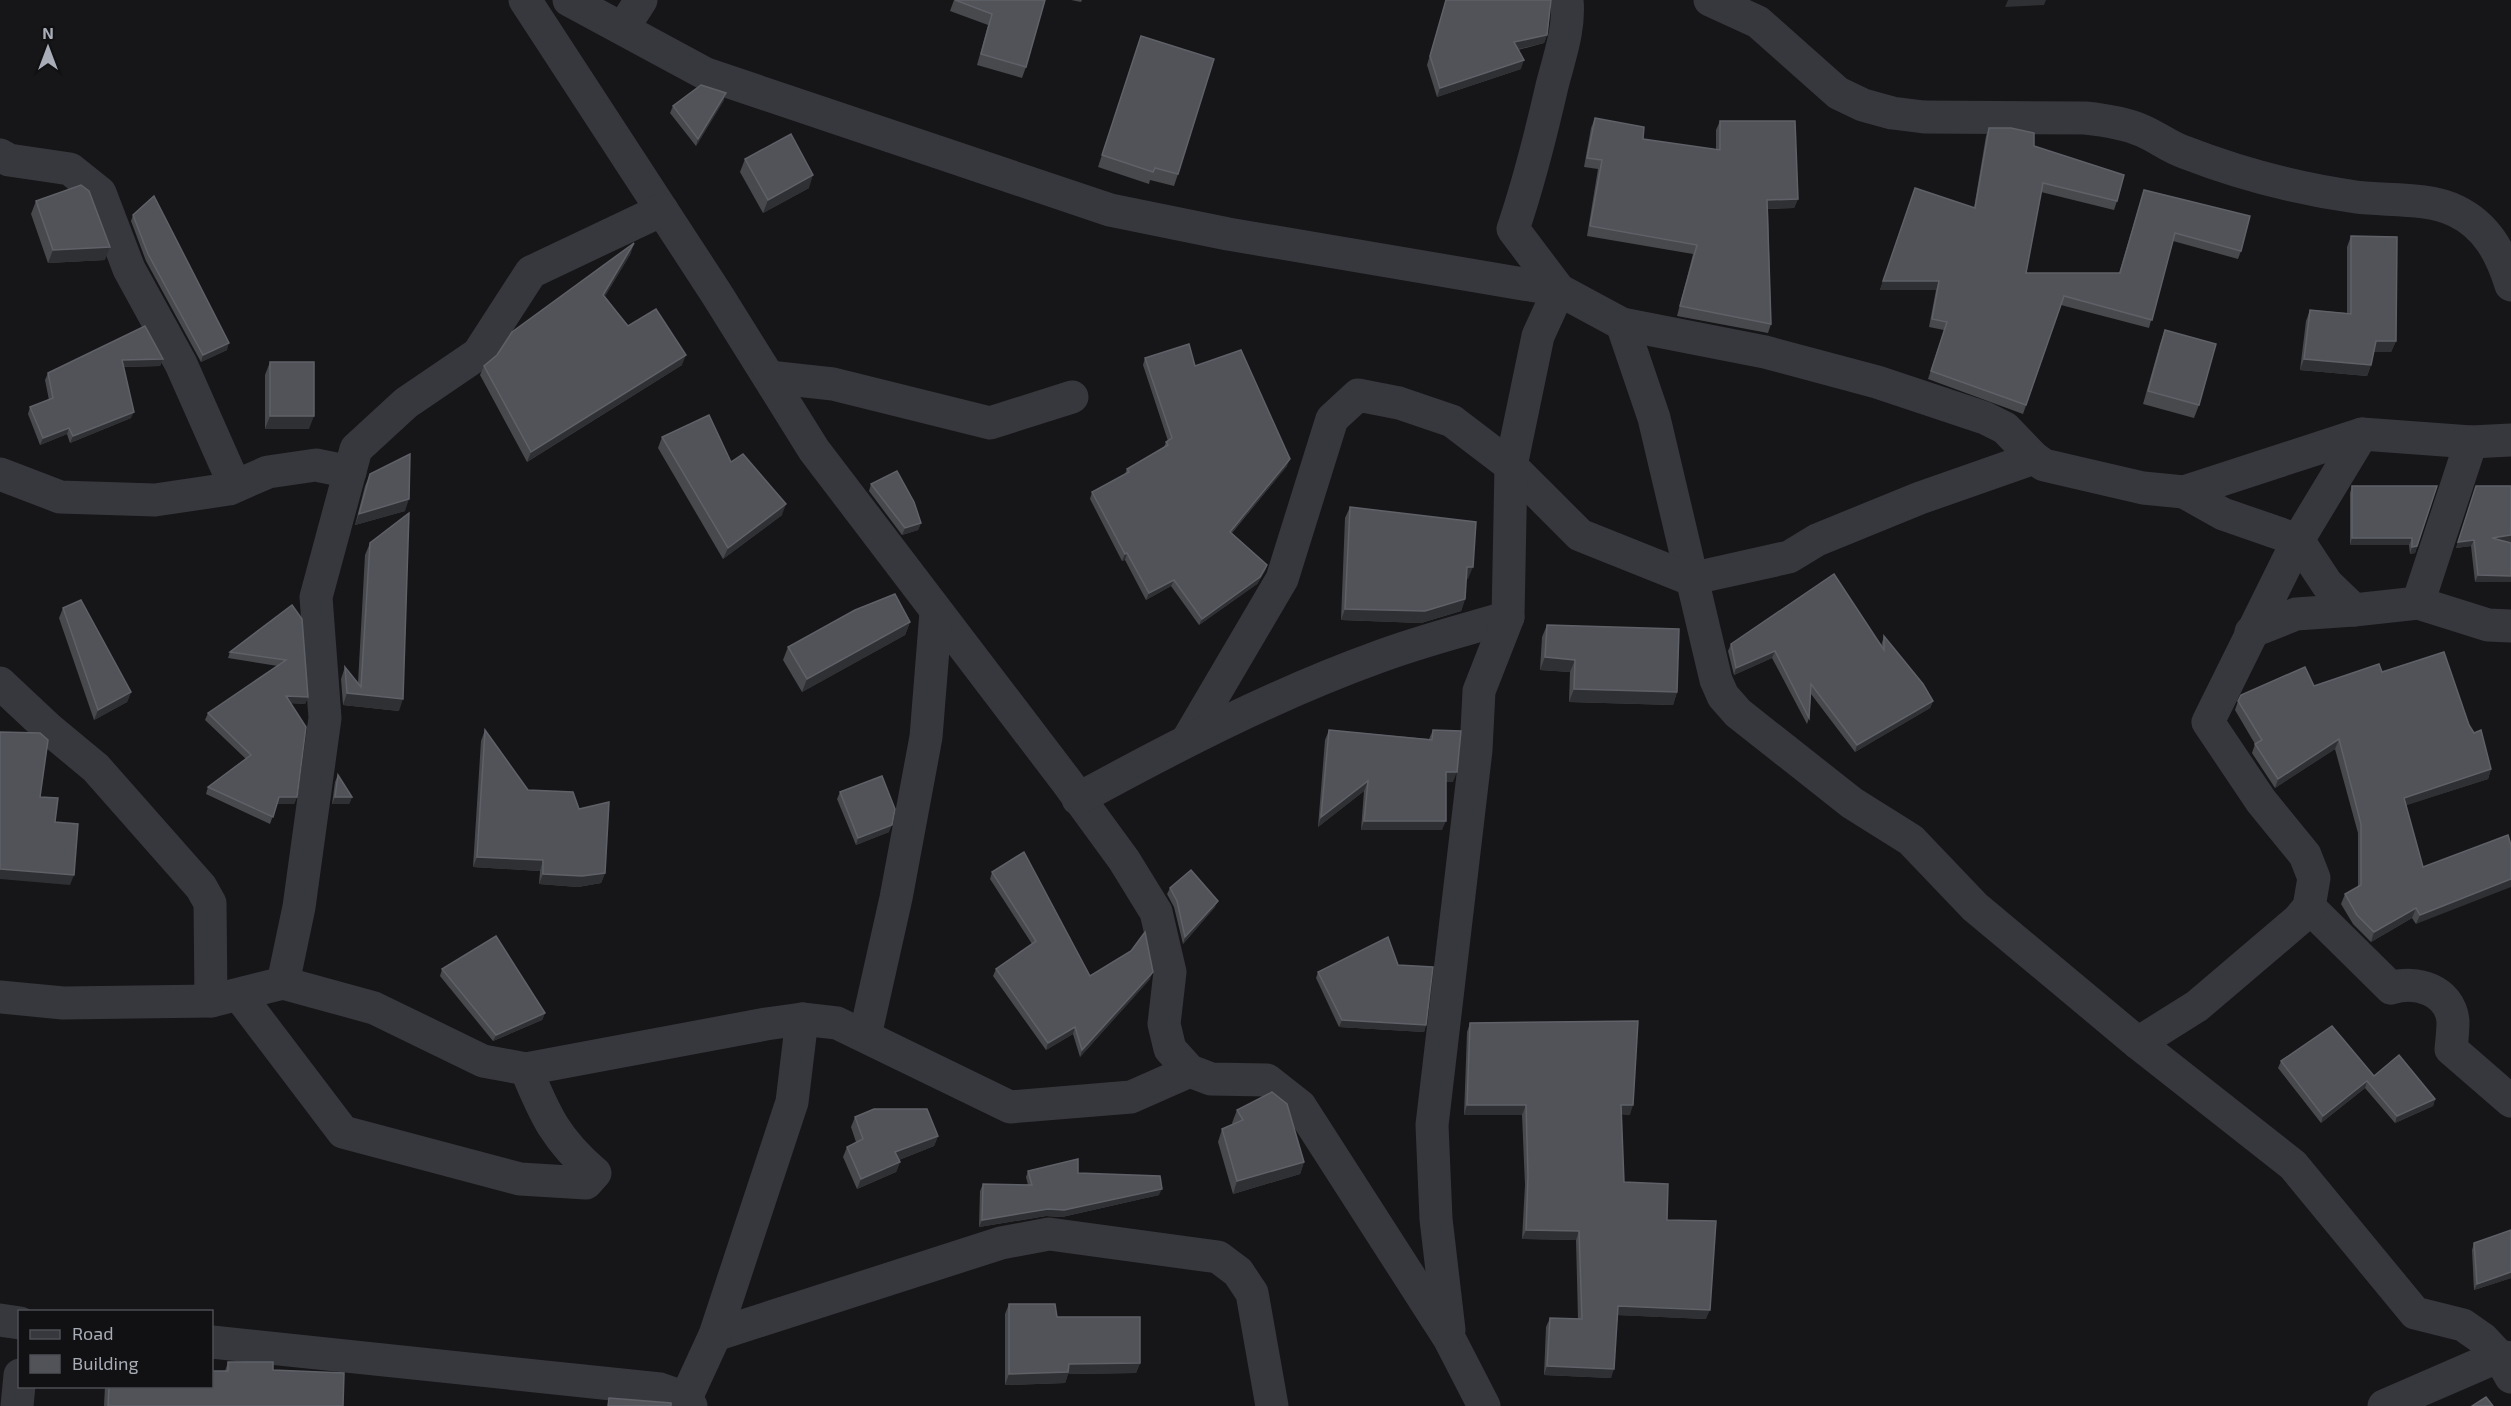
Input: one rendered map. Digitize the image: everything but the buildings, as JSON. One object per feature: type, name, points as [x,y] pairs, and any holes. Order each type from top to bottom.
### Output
[{"type":"street","points":[[525,0],[814,450],[1124,860],[1156,912],[1170,972],[1164,1024],[1170,1049],[1190,1071],[1211,1079],[1267,1080],[1300,1106],[1449,1338],[1484,1406]]},
{"type":"street","points":[[569,0],[706,74],[1110,210],[1240,236],[1558,290],[1622,324],[1765,352],[1877,382],[1961,409],[2005,428],[2034,458],[2044,465],[2143,488],[2184,492],[2362,434],[2471,442],[2511,440]]},
{"type":"street","points":[[623,28],[641,0]]},
{"type":"street","points":[[1710,0],[1758,22],[1838,93],[1863,105],[1892,113],[1924,117],[2085,118],[2111,121],[2143,130],[2181,151],[2306,187],[2356,197],[2411,201],[2454,210],[2478,225],[2492,240],[2511,285]]},
{"type":"street","points":[[1558,290],[1513,229],[1538,146],[1573,5]]},
{"type":"street","points":[[0,155],[9,160],[70,169],[100,193],[129,269],[182,364],[235,486]]},
{"type":"street","points":[[283,983],[299,907],[325,718],[316,597],[356,449],[405,404],[478,354],[531,272],[662,210]]},
{"type":"street","points":[[1449,1338],[1436,1219],[1432,1125],[1476,750],[1479,691],[1508,617],[1510,466],[1538,336],[1558,290]]},
{"type":"street","points":[[1622,324],[1654,418],[1690,579],[1716,680],[1723,696],[1738,714],[1852,803],[1911,840],[1975,907],[2138,1043],[2293,1165],[2415,1313],[2463,1325],[2483,1340],[2507,1364],[2384,1406]]},
{"type":"street","points":[[769,377],[833,384],[990,423],[1072,397]]},
{"type":"street","points":[[1188,739],[1282,579],[1332,419],[1358,395],[1399,403],[1452,421],[1510,466],[1580,535],[1690,579],[1789,557],[1817,540],[1920,498],[2034,458]]},
{"type":"street","points":[[2138,1043],[2197,1006],[2298,920],[2308,907],[2314,879],[2305,855],[2260,801],[2208,722],[2298,540],[2362,434]]},
{"type":"street","points":[[2418,603],[2471,442]]},
{"type":"street","points":[[0,474],[60,497],[155,500],[235,486],[268,472],[316,465],[350,472]]},
{"type":"street","points":[[2184,492],[2223,514],[2298,540],[2327,584],[2354,610]]},
{"type":"street","points":[[2251,632],[2296,614],[2418,603],[2487,626],[2511,626]]},
{"type":"street","points":[[865,1036],[896,898],[926,737],[936,612]]},
{"type":"street","points":[[1078,799],[1188,739],[1292,691],[1380,656],[1508,617]]},
{"type":"street","points":[[0,683],[49,729],[96,768],[201,887],[210,903],[225,998],[343,1132],[520,1179],[586,1183],[595,1173],[572,1154],[549,1123],[526,1069]]},
{"type":"street","points":[[2308,907],[2391,988],[2407,983],[2424,987],[2445,1000],[2453,1019],[2451,1049],[2511,1101]]},
{"type":"street","points":[[0,997],[63,1003],[225,998],[283,983],[374,1008],[483,1061],[526,1069],[718,1032],[802,1019],[837,1023],[996,1103],[1010,1107],[1131,1097],[1190,1071]]},
{"type":"street","points":[[213,1342],[660,1389],[688,1402],[715,1335],[792,1102],[802,1019]]},
{"type":"street","points":[[715,1335],[1001,1243],[1049,1234],[1218,1257],[1238,1272],[1252,1293],[1272,1406]]},
{"type":"street","points":[[0,1320],[18,1323]]},
{"type":"street","points":[[17,1406],[19,1388]]}]
